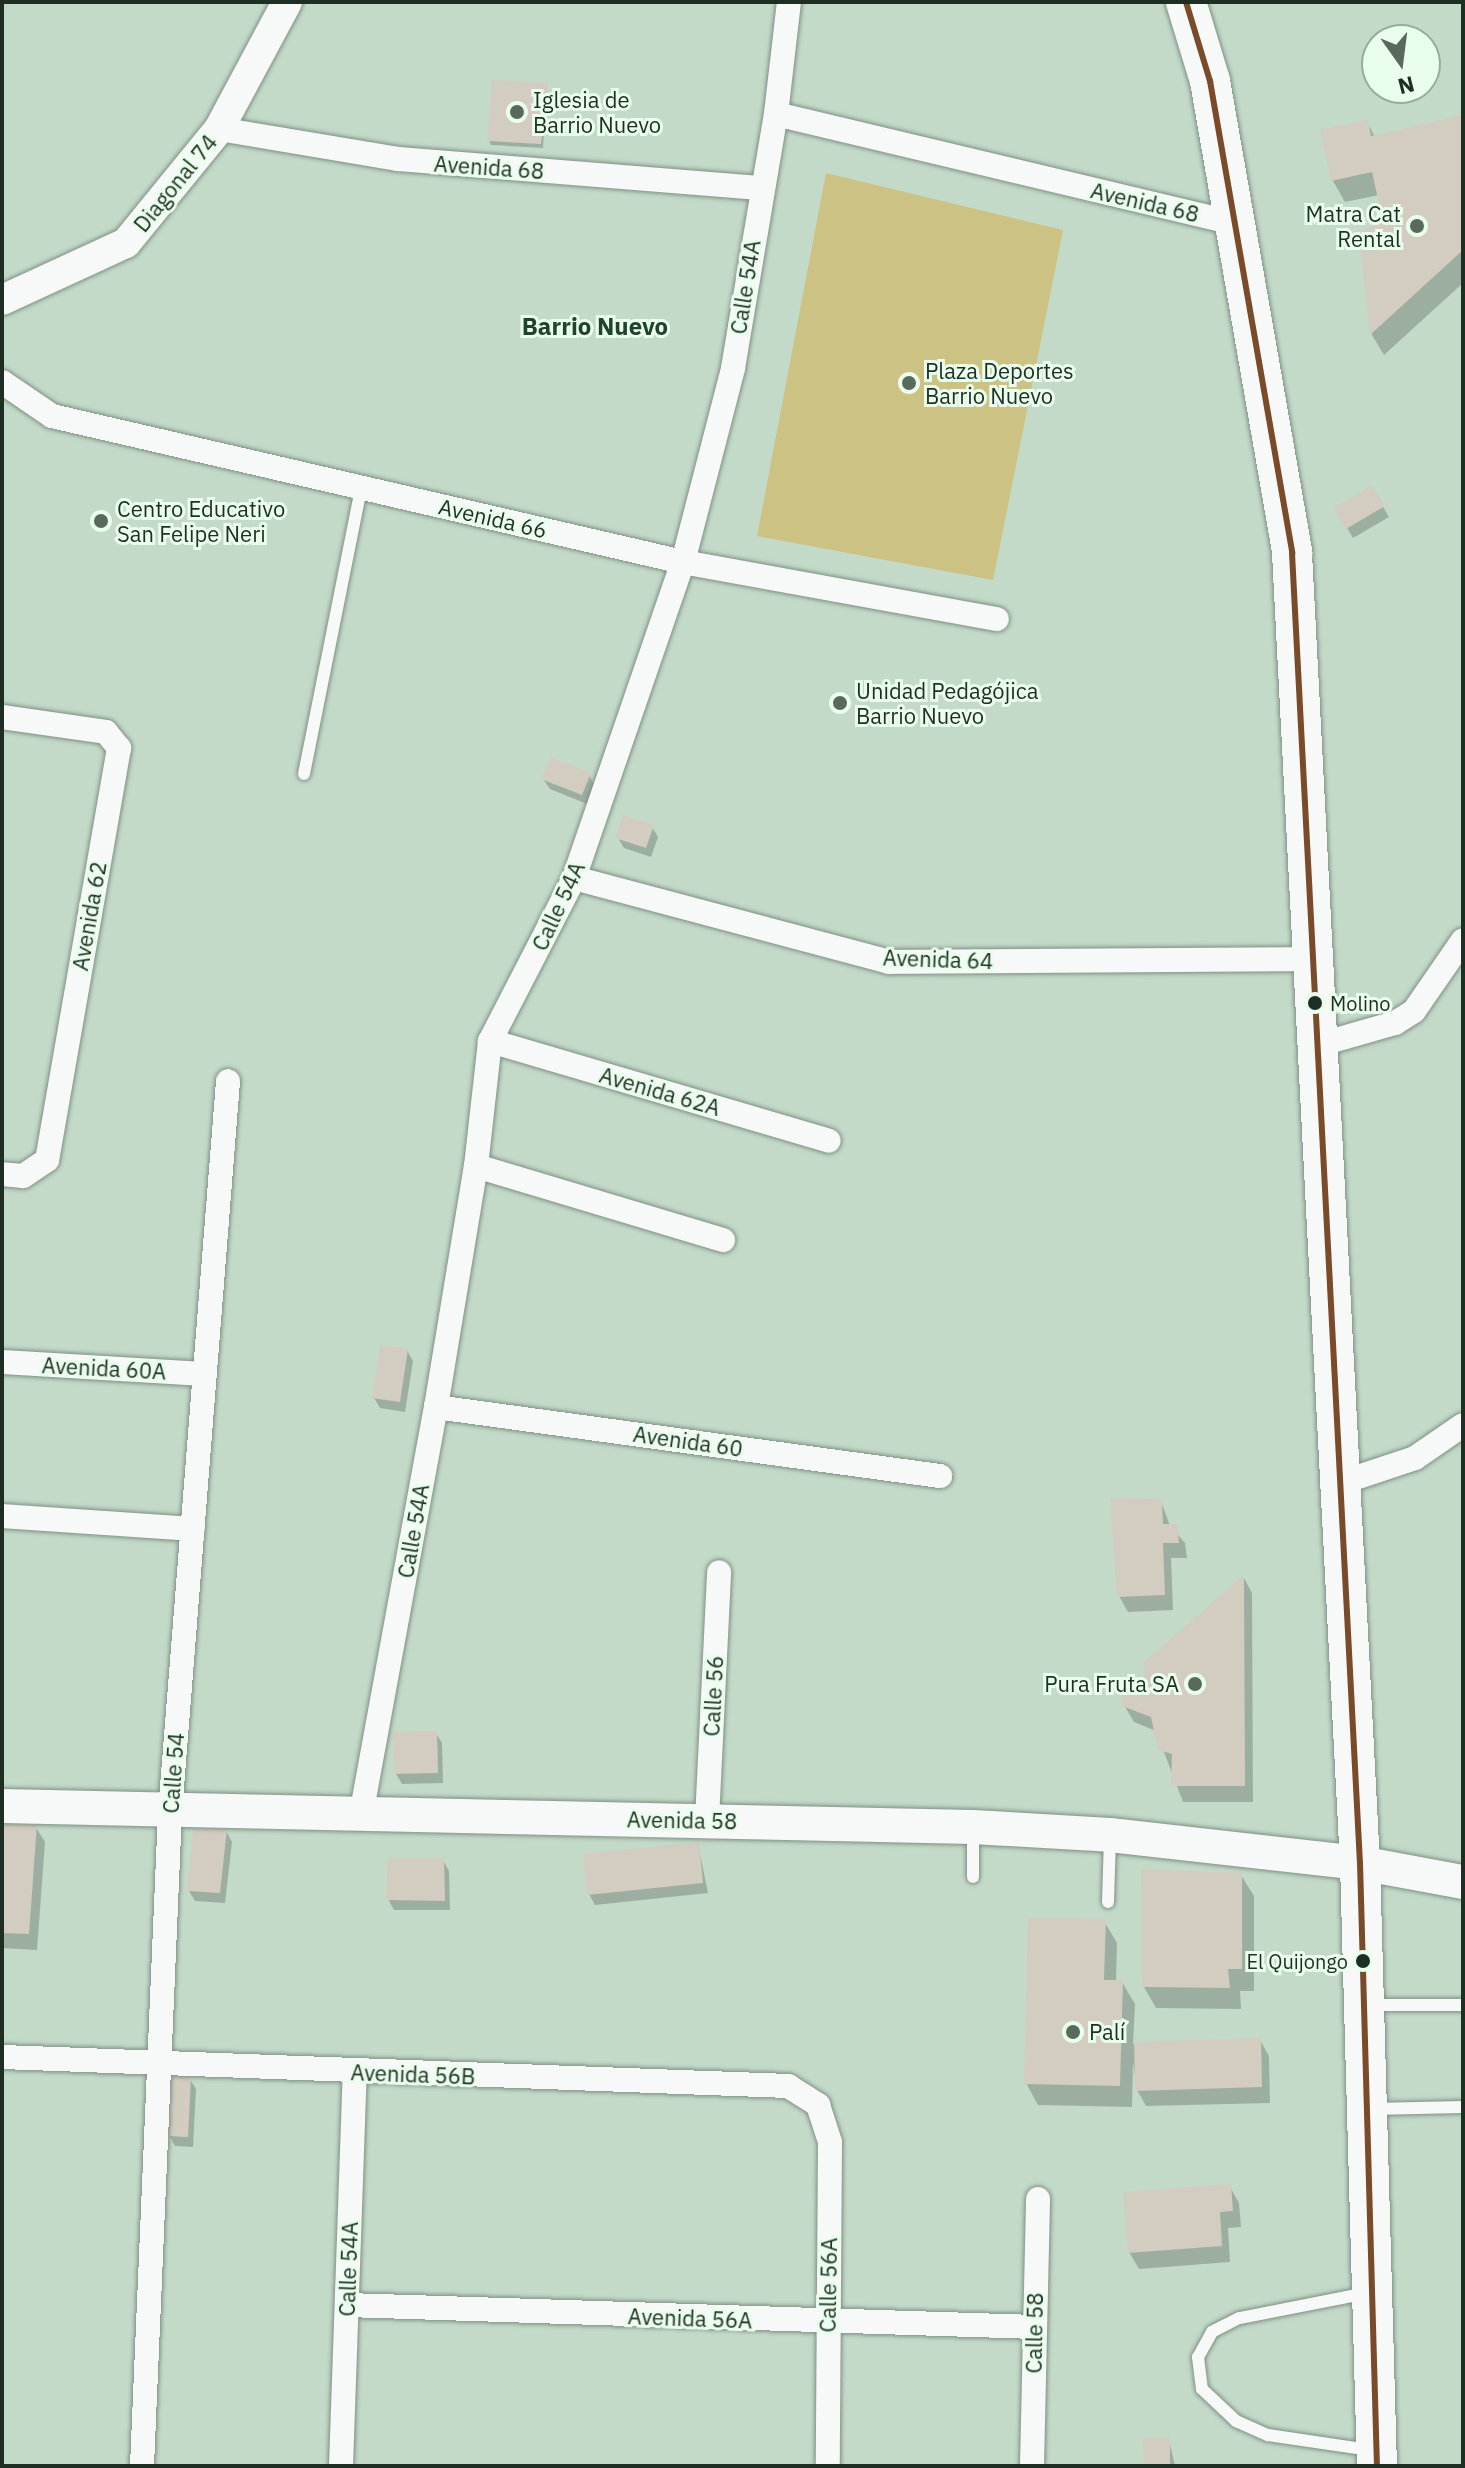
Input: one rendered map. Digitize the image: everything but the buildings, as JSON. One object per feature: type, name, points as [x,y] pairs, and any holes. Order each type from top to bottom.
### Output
[{"type":"highway","points":[[1186,2],[1210,81],[1292,553],[1337,1484],[1360,1863],[1376,2458]]},
{"type":"main road","name":"Avenida 58","points":[[2,1806],[973,1827],[1110,1835],[1360,1863],[1463,1882]]},
{"type":"street","name":"Diagonal 74","points":[[2,300],[126,243],[219,129],[287,2]]},
{"type":"street","name":"Calle 54A","points":[[361,1815],[436,1407],[476,1166],[490,1041],[574,878],[683,562],[733,368],[760,188],[776,114],[789,2]]},
{"type":"street","name":"Avenida 68","points":[[776,114],[1234,223]]},
{"type":"street","name":"Avenida 68","points":[[219,129],[398,159],[760,188]]},
{"type":"street","name":"Avenida 66","points":[[2,382],[52,416],[683,562],[997,619]]},
{"type":"street","name":"Avenida 62","points":[[2,717],[106,732],[119,748],[47,1160],[23,1176],[2,1174]]},
{"type":"street","name":"Avenida 64","points":[[574,878],[889,962],[1312,959]]},
{"type":"street","points":[[1318,1045],[1395,1023],[1414,1011],[1463,940]]},
{"type":"street","name":"Avenida 62A","points":[[490,1041],[829,1141]]},
{"type":"street","name":"Calle 54","points":[[142,2466],[170,1812],[228,1081]]},
{"type":"street","points":[[476,1166],[723,1240]]},
{"type":"street","name":"Avenida 60A","points":[[2,1362],[205,1374]]},
{"type":"street","name":"Avenida 60","points":[[436,1407],[940,1476]]},
{"type":"street","points":[[1337,1484],[1415,1458],[1463,1425]]},
{"type":"street","points":[[2,1516],[193,1529]]},
{"type":"street","name":"Calle 56","points":[[707,1820],[719,1572]]},
{"type":"street","name":"Avenida 56B","points":[[2,2057],[788,2086],[818,2105]]},
{"type":"street","name":"Calle 54A","points":[[341,2466],[355,2072]]},
{"type":"street","name":"Calle 56A","points":[[818,2105],[830,2142],[828,2466]]},
{"type":"street","name":"Calle 58","points":[[1032,2466],[1038,2199]]},
{"type":"street","name":"Avenida 56A","points":[[347,2305],[828,2323],[1034,2327]]},
{"type":"lane","points":[[304,774],[361,488]]},
{"type":"lane","points":[[973,1827],[973,1877]]},
{"type":"lane","points":[[1108,1902],[1110,1835]]},
{"type":"lane","points":[[1365,2005],[1463,2005]]},
{"type":"lane","points":[[1369,2109],[1463,2107]]},
{"type":"lane","points":[[1373,2293],[1239,2318],[1212,2332],[1198,2357],[1202,2389],[1236,2421],[1268,2435],[1376,2458]]},
{"type":"shaded area","name":"Plaza Deportes Barrio Nuevo","points":[[826,173],[1063,230],[993,580],[757,536]]},
{"type":"transit line","points":[[1186,2],[1210,81],[1292,553],[1360,1863],[1377,2466]]},
{"type":"place","name":"Iglesia de Barrio Nuevo","points":[[517,112]]},
{"type":"place","name":"Matra Cat Rental","points":[[1417,226]]},
{"type":"place","name":"Plaza Deportes Barrio Nuevo","points":[[909,383]]},
{"type":"place","name":"Centro Educativo San Felipe Neri","points":[[101,521]]},
{"type":"place","name":"Unidad Pedagójica Barrio Nuevo","points":[[840,703]]},
{"type":"place","name":"Molino","points":[[1315,1003]]},
{"type":"place","name":"Pura Fruta SA","points":[[1195,1684]]},
{"type":"place","name":"El Quijongo","points":[[1363,1961]]},
{"type":"place","name":"Palí","points":[[1073,2032]]},
{"type":"district","name":"Barrio Nuevo","points":[[595,327]]}]
